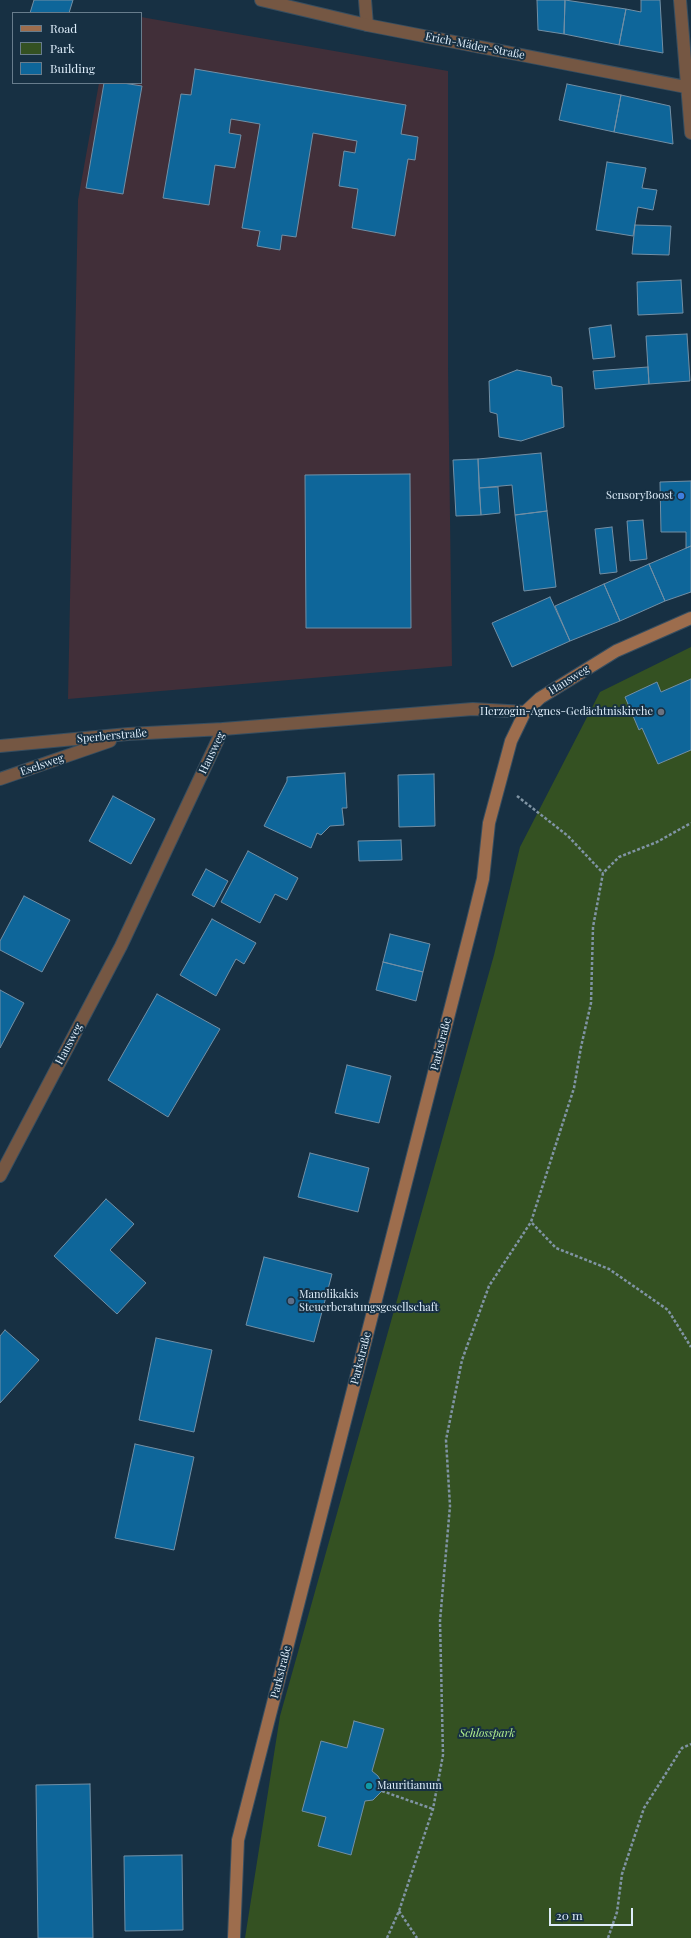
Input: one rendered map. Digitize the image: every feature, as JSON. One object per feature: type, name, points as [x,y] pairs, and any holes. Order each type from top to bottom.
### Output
[{"type":"street","name":"Erich-Mäder-Straße","points":[[261,0],[366,25],[689,88]]},
{"type":"street","points":[[365,0],[366,25]]},
{"type":"street","points":[[680,0],[689,88],[691,133]]},
{"type":"street","name":"Hausweg","points":[[0,1176],[121,946],[223,729],[473,709],[526,712],[540,698],[616,650],[691,618]]},
{"type":"street","name":"Parkstraße","points":[[234,1938],[238,1840],[472,924],[483,878],[489,823],[511,741],[526,712]]},
{"type":"street","name":"Sperberstraße","points":[[0,746],[128,734],[223,729]]},
{"type":"street","name":"Eselsweg","points":[[0,779],[128,734]]},
{"type":"path","points":[[499,784],[529,804],[568,836],[603,873]]},
{"type":"path","points":[[387,1938],[399,1911],[433,1809],[443,1755],[440,1621],[450,1506],[446,1440],[462,1360],[488,1286],[531,1222],[574,1088],[591,1003],[593,927],[603,873],[619,857],[657,842],[691,823]]},
{"type":"path","points":[[531,1222],[556,1248],[608,1269],[668,1310],[691,1347]]},
{"type":"path","points":[[608,1938],[617,1912],[622,1874],[644,1808],[682,1748],[691,1744]]},
{"type":"path","points":[[382,1791],[433,1809]]},
{"type":"path","points":[[399,1911],[417,1938]]},
{"type":"shaded area","points":[[142,17],[448,71],[448,368],[452,666],[68,699],[78,200],[99,84],[142,84]]},
{"type":"green space","name":"Schlosspark","points":[[691,647],[691,1938],[245,1938],[280,1716],[494,955],[520,847],[600,692]]},
{"type":"building","points":[[34,0],[73,0],[69,12],[30,12]]},
{"type":"building","points":[[537,0],[565,0],[564,34],[538,30]]},
{"type":"building","points":[[565,0],[626,9],[619,45],[564,34]]},
{"type":"building","points":[[641,0],[660,0],[663,53],[619,45],[626,9],[641,12]]},
{"type":"building","points":[[195,69],[406,105],[401,134],[418,137],[415,160],[408,159],[395,236],[352,228],[358,189],[339,186],[344,151],[355,153],[357,141],[313,133],[296,237],[282,235],[280,250],[257,246],[260,231],[242,228],[260,124],[231,119],[229,133],[241,135],[235,168],[215,165],[209,205],[163,198],[181,94],[191,95]]},
{"type":"building","points":[[104,84],[129,84],[142,86],[123,194],[86,188]]},
{"type":"building","points":[[567,84],[621,95],[614,132],[559,120]]},
{"type":"building","points":[[621,95],[670,106],[673,144],[614,132]]},
{"type":"building","points":[[607,162],[646,168],[642,188],[657,190],[653,210],[638,207],[633,236],[596,230]]},
{"type":"building","points":[[635,225],[671,226],[669,255],[632,254]]},
{"type":"building","points":[[681,280],[683,313],[638,315],[637,282]]},
{"type":"building","points":[[611,325],[615,357],[593,359],[589,328]]},
{"type":"building","points":[[687,334],[690,381],[649,384],[646,336]]},
{"type":"building","points":[[648,367],[649,384],[595,389],[593,371]]},
{"type":"building","points":[[517,370],[551,377],[552,385],[562,387],[564,427],[521,441],[499,437],[497,414],[490,412],[489,381]]},
{"type":"building","points":[[541,453],[547,511],[515,515],[512,485],[479,488],[478,459]]},
{"type":"building","points":[[478,459],[481,515],[456,516],[453,460]]},
{"type":"building","points":[[410,474],[411,628],[306,628],[305,475]]},
{"type":"building","points":[[691,481],[691,546],[686,548],[686,532],[661,532],[660,482]]},
{"type":"building","points":[[498,487],[500,513],[481,515],[479,488]]},
{"type":"building","points":[[547,511],[556,587],[524,591],[515,515]]},
{"type":"building","points":[[643,520],[647,559],[630,561],[627,521]]},
{"type":"building","points":[[612,527],[617,572],[600,574],[595,529]]},
{"type":"building","points":[[691,546],[691,592],[665,601],[649,564]]},
{"type":"building","points":[[649,564],[665,601],[620,621],[604,584]]},
{"type":"building","points":[[604,584],[620,621],[570,641],[555,606]]},
{"type":"building","points":[[550,597],[570,641],[512,667],[492,623]]},
{"type":"building","name":"Herzogin-Agnes-Gedächtniskirche","points":[[691,679],[691,750],[658,764],[642,728],[639,730],[625,697],[657,682],[661,692]]},
{"type":"building","points":[[345,773],[347,808],[342,808],[344,825],[330,826],[321,835],[317,833],[311,848],[264,826],[287,781],[287,777]]},
{"type":"building","points":[[434,774],[435,826],[399,827],[398,775]]},
{"type":"building","points":[[113,796],[155,819],[131,864],[89,841]]},
{"type":"building","points":[[401,840],[402,860],[359,861],[358,841]]},
{"type":"building","points":[[248,851],[298,878],[287,900],[275,894],[260,923],[221,902]]},
{"type":"building","points":[[206,869],[228,881],[214,907],[192,895]]},
{"type":"building","points":[[24,896],[70,920],[42,972],[0,950],[0,941]]},
{"type":"building","points":[[212,919],[256,943],[244,964],[236,959],[216,996],[180,975]]},
{"type":"building","points":[[390,934],[430,944],[423,972],[383,962]]},
{"type":"building","points":[[383,962],[423,972],[416,1001],[376,990]]},
{"type":"building","points":[[0,990],[24,1003],[0,1048]]},
{"type":"building","points":[[157,994],[220,1029],[168,1117],[108,1080]]},
{"type":"building","points":[[347,1065],[391,1076],[379,1123],[335,1113]]},
{"type":"building","points":[[310,1153],[369,1168],[358,1212],[298,1197]]},
{"type":"building","points":[[106,1199],[134,1224],[110,1250],[146,1283],[117,1314],[54,1256]]},
{"type":"building","points":[[264,1257],[332,1274],[314,1342],[246,1325]]},
{"type":"building","points":[[5,1330],[39,1360],[0,1403],[0,1336]]},
{"type":"building","points":[[156,1338],[212,1350],[194,1432],[139,1420]]},
{"type":"building","points":[[135,1444],[194,1457],[174,1550],[115,1538]]},
{"type":"building","points":[[354,1721],[384,1729],[372,1771],[378,1776],[382,1783],[382,1791],[373,1800],[365,1801],[351,1855],[318,1846],[326,1817],[302,1811],[321,1741],[347,1748]]},
{"type":"building","points":[[90,1784],[93,1938],[38,1938],[36,1785]]},
{"type":"building","points":[[182,1855],[183,1930],[125,1931],[124,1856]]},
{"type":"place","name":"SensoryBoost","points":[[681,496]]},
{"type":"place","name":"Herzogin-Agnes-Gedächtniskirche","points":[[661,712]]},
{"type":"place","name":"Manolikakis Steuerberatungsgesellschaft","points":[[291,1301]]},
{"type":"place","name":"Mauritianum","points":[[369,1786]]}]
